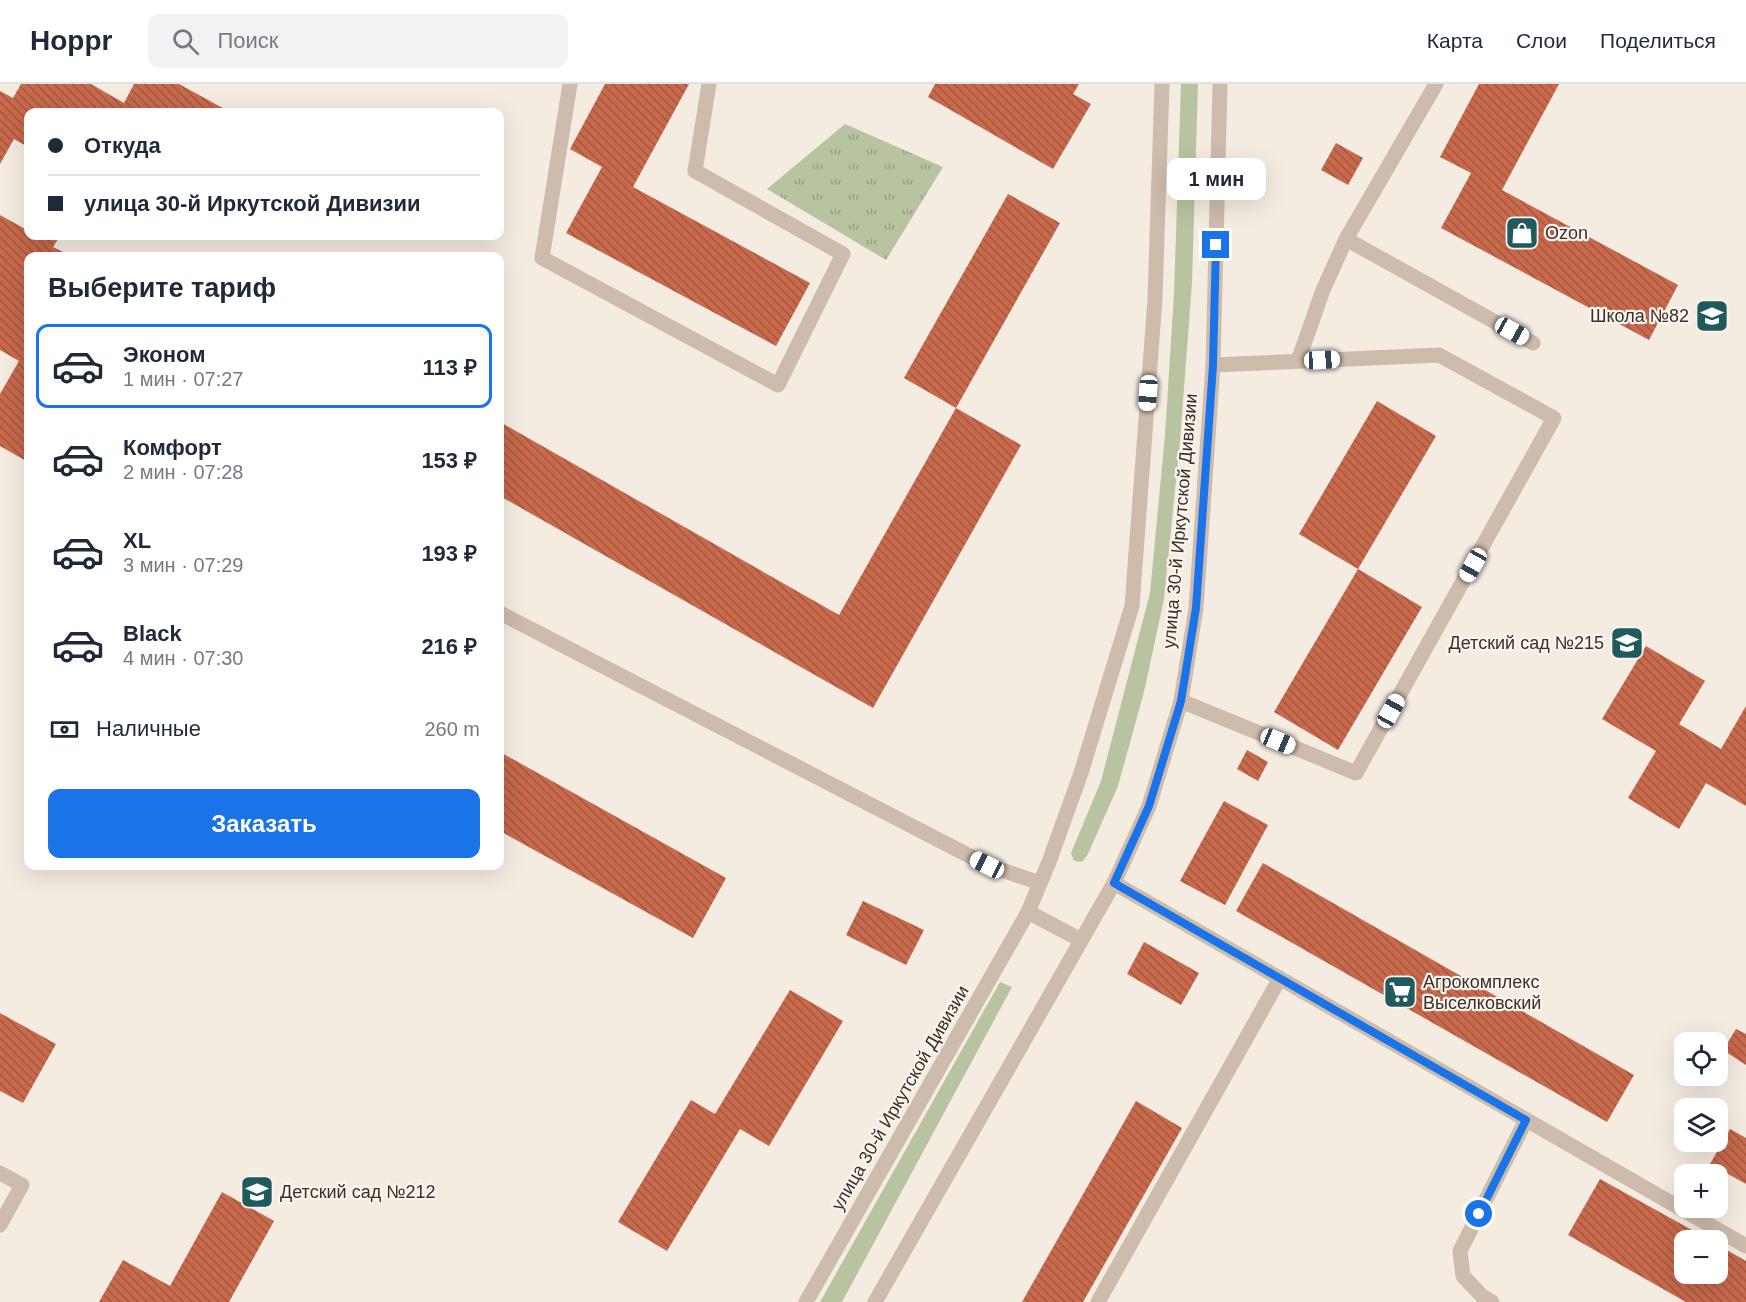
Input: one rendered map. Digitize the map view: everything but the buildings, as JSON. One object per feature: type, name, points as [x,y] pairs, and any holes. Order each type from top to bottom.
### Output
[{"type":"street","points":[[570,84],[542,258],[778,385],[843,254],[695,171],[709,84]]},
{"type":"street","name":"улица 30-й Иркутской Дивизии","points":[[806,1302],[1028,912],[1081,773],[1132,606],[1155,299],[1162,84]]},
{"type":"street","name":"улица 30-й Иркутской Дивизии","points":[[875,1302],[1114,883],[1149,806],[1181,701],[1196,608],[1213,365],[1220,84]]},
{"type":"street","points":[[1298,362],[1323,290],[1346,239],[1436,84]]},
{"type":"street","points":[[1346,239],[1533,343]]},
{"type":"street","points":[[1181,701],[1356,774],[1554,418],[1439,355],[1213,365]]},
{"type":"street","points":[[504,615],[987,865],[1040,884]]},
{"type":"street","points":[[1114,883],[1746,1246]]},
{"type":"street","points":[[1028,912],[1081,940]]},
{"type":"street","points":[[1098,1302],[1280,978]]},
{"type":"street","points":[[1492,1302],[1482,1296],[1463,1276],[1460,1251],[1526,1120]]},
{"type":"street","points":[[0,1173],[22,1185],[0,1225]]},
{"type":"green space","points":[[1181,84],[1198,84],[1192,283],[1180,441],[1164,599],[1144,692],[1118,786],[1088,854],[1082,862],[1074,861],[1071,853],[1101,781],[1150,593],[1165,435],[1174,294]]},
{"type":"green space","points":[[845,124],[943,167],[886,260],[767,189]]},
{"type":"green space","points":[[1000,982],[1012,987],[842,1302],[820,1302]]},
{"type":"place","name":"Ozon","points":[[1522,233]]},
{"type":"place","name":"Школа №82","points":[[1712,316]]},
{"type":"place","name":"Детский сад №215","points":[[1627,643]]},
{"type":"place","name":"Агрокомплекс Выселковский","points":[[1400,992]]},
{"type":"place","name":"Детский сад №212","points":[[257,1192]]},
{"type":"route","points":[[1216,245],[1213,365],[1196,608],[1181,701],[1149,806],[1114,883],[1526,1120],[1479,1214]]}]
